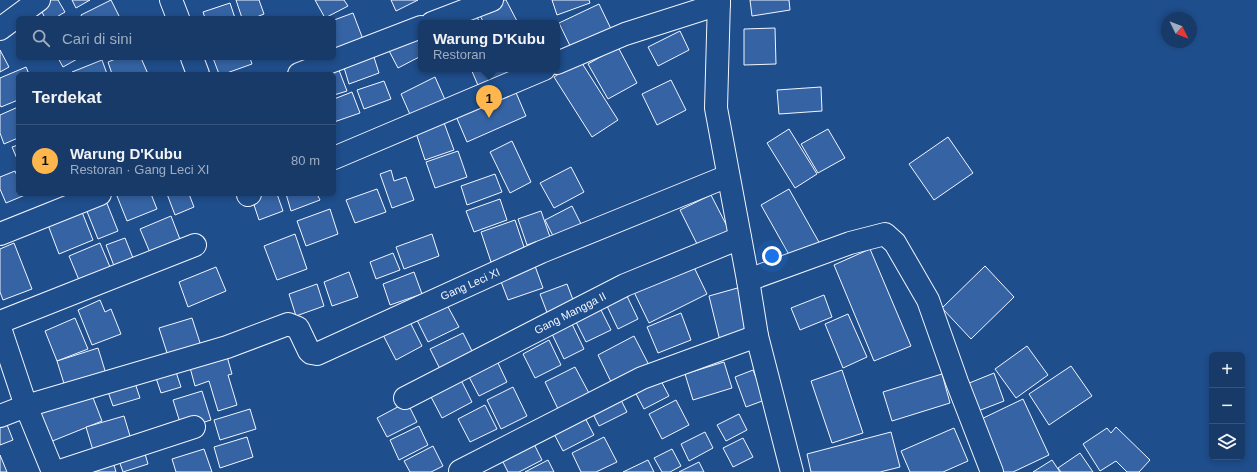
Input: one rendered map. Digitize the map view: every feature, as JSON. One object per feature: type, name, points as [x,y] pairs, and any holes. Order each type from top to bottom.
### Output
[{"type":"street","points":[[18,16],[40,0]]},
{"type":"street","points":[[172,0],[177,16]]},
{"type":"street","points":[[440,20],[492,0]]},
{"type":"street","points":[[560,62],[625,34],[719,2],[716,108],[757,336],[792,472]]},
{"type":"street","points":[[0,29],[16,17]]},
{"type":"street","points":[[336,60],[418,28]]},
{"type":"street","points":[[193,60],[197,72]]},
{"type":"street","points":[[304,72],[335,60]]},
{"type":"street","points":[[336,157],[537,72]]},
{"type":"street","name":"Gang Leci XI","points":[[0,416],[26,406],[227,347],[288,324],[298,328],[309,351],[317,354],[542,252],[728,176]]},
{"type":"street","points":[[0,234],[95,196]]},
{"type":"street","points":[[748,280],[850,243],[885,234],[894,243],[928,300],[957,382],[992,472]]},
{"type":"street","name":"Gang Mangga II","points":[[405,398],[625,285],[740,238]]},
{"type":"street","points":[[0,322],[195,245]]},
{"type":"street","points":[[0,328],[26,406],[51,471],[194,427]]},
{"type":"street","points":[[460,471],[642,378],[757,336]]},
{"type":"building","points":[[49,0],[58,0],[65,12],[58,16],[44,16],[39,6]]},
{"type":"building","points":[[72,0],[90,0],[76,8]]},
{"type":"building","points":[[111,0],[119,16],[81,16]]},
{"type":"building","points":[[236,0],[259,0],[264,14],[259,16],[241,16]]},
{"type":"building","points":[[315,0],[344,0],[348,6],[329,16],[324,16]]},
{"type":"building","points":[[391,0],[418,0],[396,11]]},
{"type":"building","points":[[497,0],[506,0],[516,20],[482,20],[477,10]]},
{"type":"building","points":[[552,0],[589,0],[590,3],[557,15]]},
{"type":"building","points":[[750,0],[789,0],[790,10],[752,16]]},
{"type":"building","points":[[230,3],[234,16],[204,16],[203,12]]},
{"type":"building","points":[[599,4],[613,33],[573,52],[560,23]]},
{"type":"building","points":[[473,9],[478,20],[450,20]]},
{"type":"building","points":[[353,13],[364,42],[336,50],[336,19]]},
{"type":"building","points":[[775,28],[776,64],[744,65],[744,29]]},
{"type":"building","points":[[416,31],[418,35],[418,58],[398,68],[387,47]]},
{"type":"building","points":[[680,31],[689,50],[658,66],[648,47]]},
{"type":"building","points":[[618,47],[637,83],[608,99],[588,64]]},
{"type":"building","points":[[0,50],[9,67],[0,72]]},
{"type":"building","points":[[372,51],[379,73],[349,84],[342,61]]},
{"type":"building","points":[[59,60],[75,60],[63,67]]},
{"type":"building","points":[[102,60],[106,72],[72,72]]},
{"type":"building","points":[[113,60],[142,60],[147,72],[111,72],[108,62]]},
{"type":"building","points":[[214,60],[251,60],[252,64],[230,72],[218,72]]},
{"type":"building","points":[[580,60],[618,120],[592,137],[554,77]]},
{"type":"building","points":[[337,65],[347,91],[336,94],[336,72],[321,72]]},
{"type":"building","points":[[26,67],[28,72],[16,72],[16,101],[1,107],[0,105],[0,78]]},
{"type":"building","points":[[472,72],[512,72],[480,90]]},
{"type":"building","points":[[435,77],[446,102],[412,119],[401,94]]},
{"type":"building","points":[[671,80],[686,110],[657,125],[642,94]]},
{"type":"building","points":[[384,81],[391,99],[364,109],[357,90]]},
{"type":"building","points":[[821,87],[822,111],[779,114],[777,90]]},
{"type":"building","points":[[514,88],[526,116],[467,142],[455,114]]},
{"type":"building","points":[[352,92],[360,113],[336,121],[336,98]]},
{"type":"building","points":[[16,108],[16,139],[4,144],[0,133],[0,115]]},
{"type":"building","points":[[443,120],[454,150],[425,160],[415,130]]},
{"type":"building","points":[[789,129],[817,174],[795,188],[767,143]]},
{"type":"building","points":[[828,129],[845,158],[818,173],[801,144]]},
{"type":"building","points":[[948,137],[973,173],[934,200],[909,164]]},
{"type":"building","points":[[512,141],[531,182],[510,193],[490,152]]},
{"type":"building","points":[[16,146],[16,156],[12,147]]},
{"type":"building","points":[[458,151],[467,177],[435,188],[426,162]]},
{"type":"building","points":[[571,167],[584,192],[554,208],[540,183]]},
{"type":"building","points":[[391,170],[394,181],[406,177],[414,200],[392,208],[380,174]]},
{"type":"building","points":[[15,171],[16,196],[23,196],[6,203],[0,189],[0,177]]},
{"type":"building","points":[[495,174],[502,192],[467,205],[461,186]]},
{"type":"building","points":[[377,189],[386,212],[355,223],[346,200]]},
{"type":"building","points":[[789,189],[820,244],[792,260],[761,205]]},
{"type":"building","points":[[711,195],[732,236],[701,252],[680,210]]},
{"type":"building","points":[[117,196],[152,196],[157,209],[127,221]]},
{"type":"building","points":[[168,196],[190,196],[194,207],[175,215]]},
{"type":"building","points":[[260,196],[278,196],[283,211],[259,220],[252,199]]},
{"type":"building","points":[[287,196],[318,196],[320,200],[291,211]]},
{"type":"building","points":[[500,199],[507,220],[474,232],[466,211]]},
{"type":"building","points":[[106,201],[118,231],[98,239],[86,209]]},
{"type":"building","points":[[572,206],[582,226],[555,240],[545,220]]},
{"type":"building","points":[[330,209],[338,234],[306,246],[297,221]]},
{"type":"building","points":[[541,211],[550,237],[527,245],[518,219]]},
{"type":"building","points":[[82,212],[93,240],[59,254],[48,225]]},
{"type":"building","points":[[171,216],[181,242],[151,255],[140,229]]},
{"type":"building","points":[[515,220],[525,250],[491,262],[481,232]]},
{"type":"building","points":[[295,234],[307,269],[277,280],[264,246]]},
{"type":"building","points":[[432,234],[439,256],[404,269],[396,247]]},
{"type":"building","points":[[125,238],[135,263],[116,271],[106,245]]},
{"type":"building","points":[[14,243],[32,289],[3,300],[0,292],[0,249]]},
{"type":"building","points":[[100,243],[110,267],[79,280],[69,256]]},
{"type":"building","points":[[870,249],[911,346],[874,361],[834,265]]},
{"type":"building","points":[[393,253],[400,270],[376,279],[370,262]]},
{"type":"building","points":[[691,261],[707,294],[649,323],[633,290]]},
{"type":"building","points":[[535,266],[543,288],[508,300],[500,279]]},
{"type":"building","points":[[985,266],[1014,297],[971,339],[942,308]]},
{"type":"building","points":[[216,267],[226,291],[188,307],[179,282]]},
{"type":"building","points":[[349,272],[358,297],[332,306],[324,282]]},
{"type":"building","points":[[414,272],[422,294],[390,305],[383,284]]},
{"type":"building","points":[[317,284],[324,306],[296,316],[289,294]]},
{"type":"building","points":[[567,284],[575,305],[548,315],[540,294]]},
{"type":"building","points":[[741,287],[754,337],[721,345],[709,296]]},
{"type":"building","points":[[626,294],[638,319],[618,329],[606,304]]},
{"type":"building","points":[[824,295],[832,317],[800,330],[791,308]]},
{"type":"building","points":[[100,300],[105,312],[111,309],[121,334],[92,345],[78,310]]},
{"type":"building","points":[[598,304],[611,330],[586,342],[573,316]]},
{"type":"building","points":[[447,305],[459,327],[428,342],[417,320]]},
{"type":"building","points":[[681,313],[691,340],[658,353],[647,327]]},
{"type":"building","points":[[848,314],[867,357],[843,368],[825,324]]},
{"type":"building","points":[[75,318],[88,349],[57,361],[45,331]]},
{"type":"building","points":[[192,318],[202,349],[169,359],[159,328]]},
{"type":"building","points":[[410,322],[422,346],[396,360],[383,335]]},
{"type":"building","points":[[572,324],[584,349],[564,359],[552,334]]},
{"type":"building","points":[[463,333],[476,359],[443,375],[430,349]]},
{"type":"building","points":[[634,336],[650,367],[613,386],[598,355]]},
{"type":"building","points":[[549,340],[561,365],[535,378],[523,354]]},
{"type":"building","points":[[1027,346],[1048,375],[1016,398],[995,369]]},
{"type":"building","points":[[98,348],[107,377],[66,390],[57,361]]},
{"type":"building","points":[[226,353],[232,374],[228,375],[237,405],[218,411],[209,381],[195,386],[189,364]]},
{"type":"building","points":[[497,361],[507,382],[479,396],[468,375]]},
{"type":"building","points":[[724,362],[732,388],[693,400],[685,374]]},
{"type":"building","points":[[1071,366],[1092,396],[1049,425],[1029,394]]},
{"type":"building","points":[[575,367],[590,395],[559,411],[545,382]]},
{"type":"building","points":[[175,369],[181,387],[161,393],[155,375]]},
{"type":"building","points":[[753,370],[765,400],[746,407],[735,377]]},
{"type":"building","points":[[842,370],[863,433],[832,443],[811,381]]},
{"type":"building","points":[[994,373],[1004,401],[973,413],[962,386]]},
{"type":"building","points":[[942,374],[950,403],[892,421],[883,392]]},
{"type":"building","points":[[658,375],[669,396],[644,409],[633,388]]},
{"type":"building","points":[[133,377],[140,398],[113,406],[106,386]]},
{"type":"building","points":[[461,380],[472,402],[442,418],[430,395]]},
{"type":"building","points":[[513,387],[527,416],[501,429],[487,400]]},
{"type":"building","points":[[90,390],[102,421],[50,442],[37,411]]},
{"type":"building","points":[[202,391],[211,420],[182,429],[173,400]]},
{"type":"building","points":[[618,394],[627,412],[599,426],[590,408]]},
{"type":"building","points":[[1023,399],[1049,455],[1013,472],[999,472],[975,422]]},
{"type":"building","points":[[676,400],[689,425],[662,439],[649,414]]},
{"type":"building","points":[[407,402],[417,422],[387,437],[377,418]]},
{"type":"building","points":[[485,405],[497,429],[470,442],[458,419]]},
{"type":"building","points":[[250,409],[256,429],[220,440],[214,420]]},
{"type":"building","points":[[583,414],[594,435],[563,451],[552,430]]},
{"type":"building","points":[[739,414],[747,430],[726,441],[717,425]]},
{"type":"building","points":[[124,416],[133,446],[95,457],[86,427]]},
{"type":"building","points":[[4,417],[13,440],[0,445],[0,418]]},
{"type":"building","points":[[419,426],[428,445],[399,460],[390,440]]},
{"type":"building","points":[[1116,427],[1150,460],[1139,472],[1127,472],[1116,461],[1100,471],[1083,444],[1107,428],[1111,433]]},
{"type":"building","points":[[954,428],[968,461],[943,472],[910,472],[901,451]]},
{"type":"building","points":[[705,432],[713,448],[689,461],[681,444]]},
{"type":"building","points":[[891,432],[900,467],[880,472],[811,472],[807,454]]},
{"type":"building","points":[[247,437],[253,457],[220,468],[214,447]]},
{"type":"building","points":[[604,437],[617,462],[596,472],[581,472],[572,453]]},
{"type":"building","points":[[743,438],[753,457],[733,467],[723,448]]},
{"type":"building","points":[[532,440],[542,460],[519,472],[508,472],[500,456]]},
{"type":"building","points":[[433,446],[443,466],[431,472],[410,472],[404,461]]},
{"type":"building","points":[[143,447],[148,464],[123,472],[117,455]]},
{"type":"building","points":[[204,449],[212,472],[176,472],[172,459]]},
{"type":"building","points":[[672,449],[681,466],[670,472],[662,472],[654,458]]},
{"type":"building","points":[[1080,453],[1093,472],[1061,472],[1058,468]]},
{"type":"building","points":[[0,455],[7,472],[0,472]]},
{"type":"building","points":[[112,458],[116,472],[80,472]]},
{"type":"building","points":[[548,460],[554,472],[525,472]]},
{"type":"building","points":[[648,460],[654,472],[623,472]]},
{"type":"building","points":[[1052,460],[1060,472],[1033,472]]},
{"type":"building","points":[[699,462],[704,472],[679,472]]},
{"type":"place","name":"Warung D'Kubu","points":[[489,118]]}]
